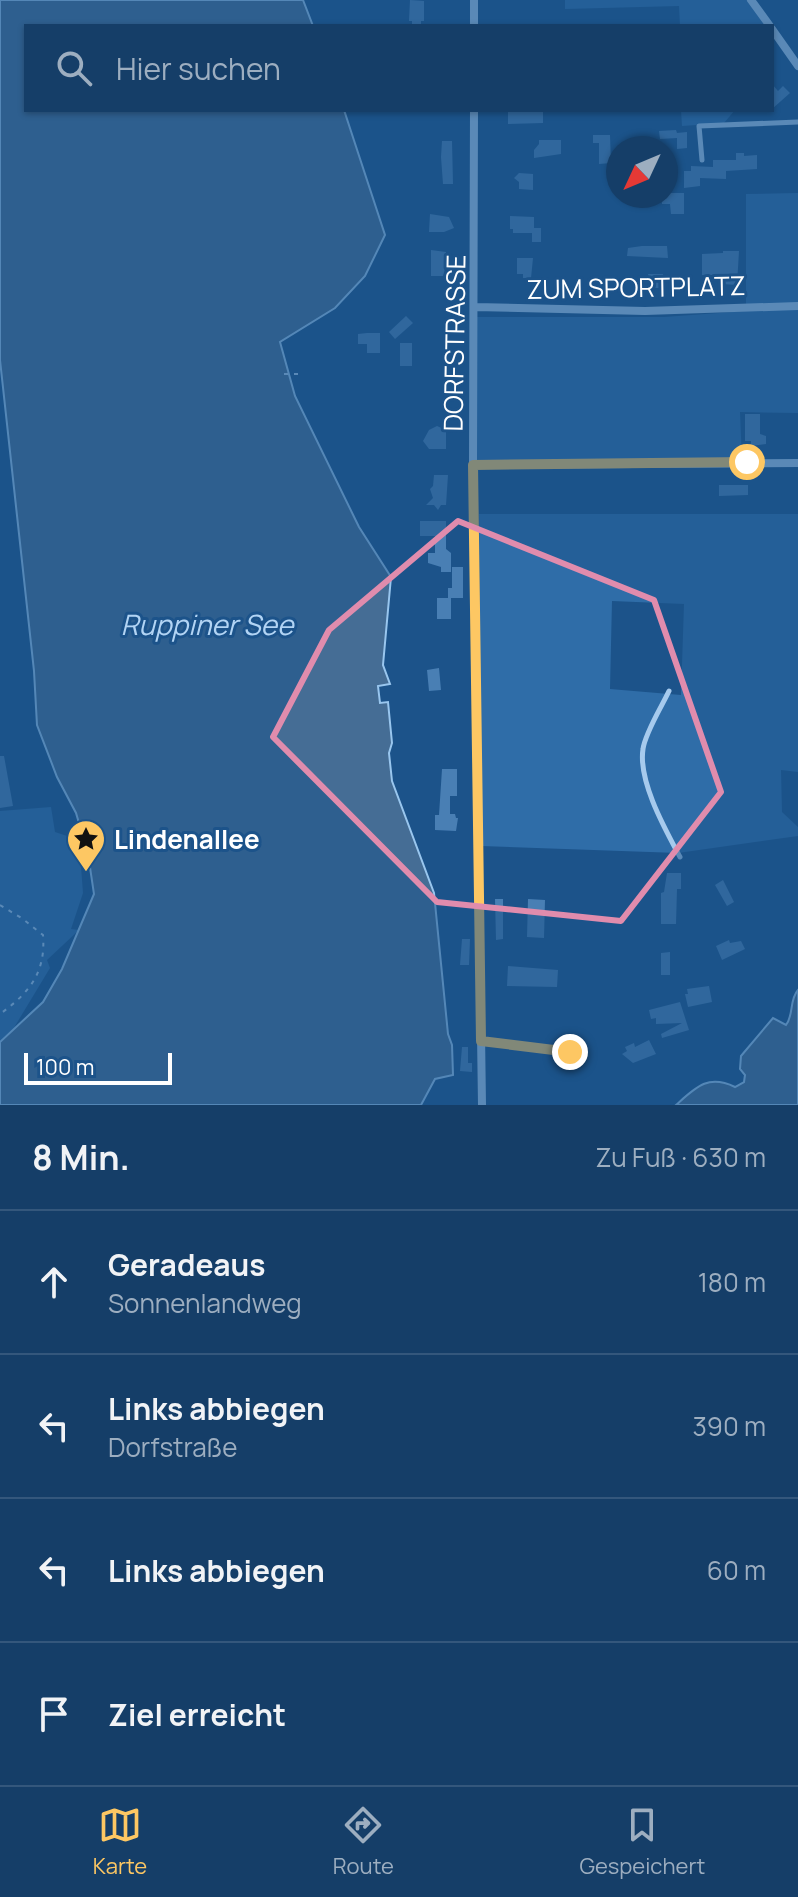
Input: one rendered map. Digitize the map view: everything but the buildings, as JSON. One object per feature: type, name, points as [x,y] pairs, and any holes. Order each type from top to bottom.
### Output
[{"type":"street","points":[[474,0],[474,24]]},
{"type":"street","points":[[751,0],[769,24]]},
{"type":"street","points":[[774,31],[798,66]]},
{"type":"street","name":"DORFSTRASSE","points":[[474,112],[473,465],[482,1105]]},
{"type":"street","name":"ZUM SPORTPLATZ","points":[[475,307],[645,311],[798,306]]},
{"type":"street","points":[[473,465],[798,463]]},
{"type":"lane","points":[[702,160],[699,126],[798,122]]},
{"type":"lane","points":[[669,691],[642,748],[646,779],[680,857]]},
{"type":"lane","points":[[481,1041],[570,1052]]},
{"type":"path","points":[[284,374],[299,374]]},
{"type":"path","points":[[74,834],[94,827]]},
{"type":"path","points":[[0,905],[43,935],[45,955],[29,988],[0,1014]]},
{"type":"highlighted area","points":[[458,521],[654,600],[721,792],[621,921],[437,902],[273,737],[329,630]]},
{"type":"shaded area","points":[[565,0],[750,0],[768,24],[680,24],[679,6],[565,9]]},
{"type":"shaded area","points":[[681,112],[733,112],[724,123],[682,126]]},
{"type":"shaded area","points":[[798,193],[798,413],[740,412],[742,460],[474,464],[477,317],[664,317],[746,311],[746,194]]},
{"type":"shaded area","points":[[479,514],[798,514],[798,772],[781,770],[782,812],[798,827],[798,836],[678,853],[481,846]],"holes":[[[612,601],[684,604],[681,695],[610,689]]]},
{"type":"shaded area","points":[[51,807],[55,832],[79,840],[83,893],[71,929],[79,930],[47,960],[50,968],[12,1031],[0,1042],[0,811]]},
{"type":"water","name":"Ruppiner See","points":[[0,0],[303,0],[312,24],[24,24],[24,112],[345,112],[385,235],[365,276],[335,308],[280,342],[295,396],[359,527],[391,577],[383,665],[390,684],[378,686],[380,703],[388,702],[392,781],[434,893],[448,1034],[452,1045],[453,1075],[435,1079],[421,1105],[0,1105],[0,1042],[43,1002],[62,969],[94,894],[88,854],[76,813],[57,777],[37,725],[34,671],[0,360]]},
{"type":"water","points":[[798,990],[798,1105],[676,1105],[703,1084],[717,1082],[735,1087],[744,1082],[745,1075],[740,1069],[741,1056],[773,1018],[786,1025]]},
{"type":"place","name":"Lindenallee","points":[[86,873]]},
{"type":"route","points":[[570,1052],[481,1041],[473,465],[747,462]]}]
